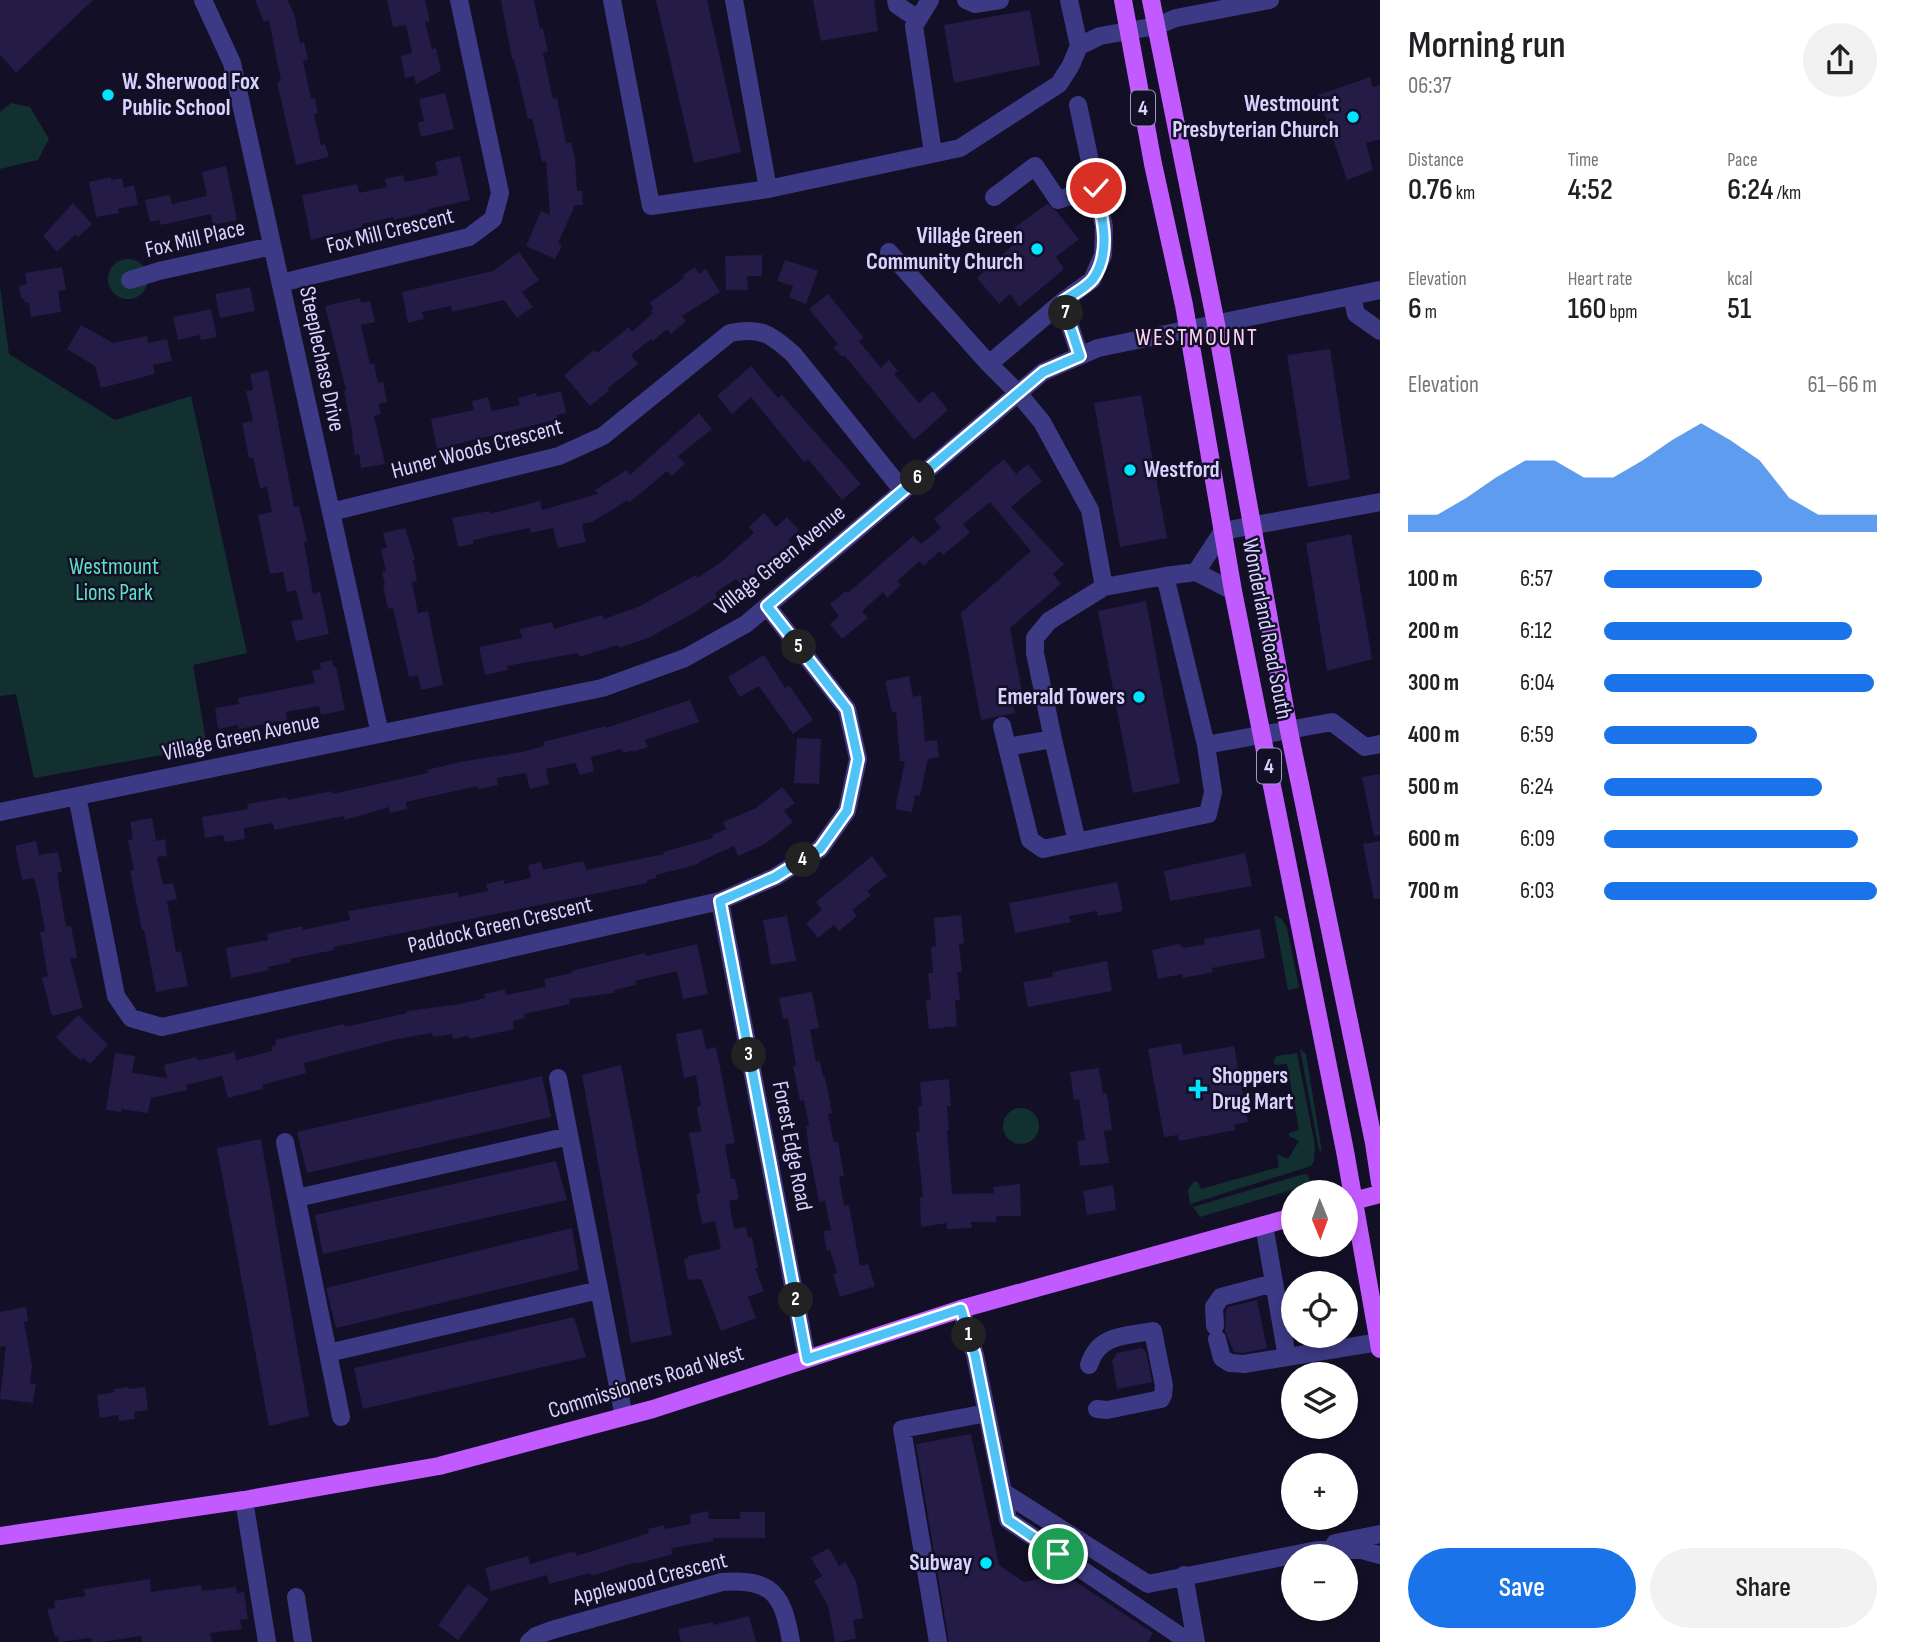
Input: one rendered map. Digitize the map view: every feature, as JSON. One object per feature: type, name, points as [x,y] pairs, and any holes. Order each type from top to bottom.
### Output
[{"type":"main road","name":"Wonderland Road South","points":[[1123,0],[1153,164],[1171,241],[1233,591],[1263,735],[1346,1180]]},
{"type":"main road","name":"Wonderland Road South","points":[[1151,0],[1216,324],[1289,731],[1380,1183]]},
{"type":"main road","points":[[1358,1200],[1380,1194]]},
{"type":"main road","name":"Commissioners Road West","points":[[0,1536],[244,1500],[439,1466],[624,1417],[961,1309],[1281,1220]]},
{"type":"main road","name":"Wonderland Road South","points":[[1358,1240],[1380,1344]]},
{"type":"street","name":"Steeplechase Drive","points":[[203,0],[232,63],[380,734]]},
{"type":"street","name":"Fox Mill Crescent","points":[[281,283],[468,237],[493,219],[500,193],[459,0]]},
{"type":"street","points":[[612,0],[651,206],[768,189],[960,148],[1059,84],[1079,46],[1069,0]]},
{"type":"street","points":[[734,0],[768,189]]},
{"type":"street","points":[[896,0],[897,5],[918,19]]},
{"type":"street","points":[[930,0],[914,26],[933,153]]},
{"type":"street","points":[[966,0],[975,4],[1000,0]]},
{"type":"street","points":[[1079,46],[1100,36],[1270,0]]},
{"type":"street","points":[[989,364],[1092,280],[1103,255],[1104,227],[1078,105]]},
{"type":"street","points":[[994,197],[1035,166],[1058,200],[1096,188]]},
{"type":"street","name":"Fox Mill Place","points":[[130,280],[272,246]]},
{"type":"street","points":[[889,252],[1042,422],[1090,510],[1104,587]]},
{"type":"street","name":"Village Green Avenue","points":[[0,812],[602,688],[685,658],[746,624],[1043,372],[1098,348],[1380,290]]},
{"type":"street","points":[[1352,296],[1356,314],[1380,331]]},
{"type":"street","points":[[1062,302],[1080,356]]},
{"type":"street","name":"Huner Woods Crescent","points":[[331,512],[559,456],[603,436],[730,334],[751,329],[774,336],[794,355],[903,491]]},
{"type":"street","points":[[1196,572],[1223,531],[1380,502]]},
{"type":"street","points":[[1077,842],[1035,653],[1035,638],[1049,621],[1104,587],[1196,572],[1233,591]]},
{"type":"street","points":[[1002,726],[1030,840],[1042,849],[1208,814],[1213,792],[1206,745],[1165,576]]},
{"type":"street","name":"Paddock Green Crescent","points":[[77,796],[116,996],[131,1018],[162,1027],[720,901],[775,877],[820,849],[847,811],[858,759],[847,709],[767,606]]},
{"type":"street","points":[[1206,745],[1332,722],[1365,747],[1380,744]]},
{"type":"street","points":[[1007,747],[1053,739]]},
{"type":"street","name":"Forest Edge Road","points":[[720,901],[807,1359]]},
{"type":"street","points":[[558,1078],[624,1417]]},
{"type":"street","points":[[297,1198],[569,1136]]},
{"type":"street","points":[[285,1142],[341,1417]]},
{"type":"street","points":[[1264,1225],[1281,1289]]},
{"type":"street","points":[[328,1353],[599,1290]]},
{"type":"street","points":[[1281,1293],[1221,1297],[1214,1307],[1222,1358],[1230,1363],[1263,1362],[1310,1348]]},
{"type":"street","points":[[961,1309],[975,1355],[1008,1520],[1189,1642]]},
{"type":"street","points":[[1089,1365],[1098,1346],[1109,1340],[1153,1331],[1164,1386],[1161,1399],[1107,1410],[1097,1409]]},
{"type":"street","points":[[1358,1344],[1380,1344]]},
{"type":"street","points":[[1286,1348],[1287,1357]]},
{"type":"street","points":[[938,1642],[902,1429],[987,1413]]},
{"type":"street","points":[[1003,1492],[1147,1584],[1281,1557]]},
{"type":"street","points":[[244,1500],[267,1642]]},
{"type":"street","points":[[1331,1544],[1380,1534]]},
{"type":"street","points":[[1358,1550],[1380,1555]]},
{"type":"street","points":[[1184,1575],[1196,1642]]},
{"type":"street","name":"Applewood Crescent","points":[[529,1642],[552,1630],[722,1583],[741,1581],[757,1583],[772,1592],[781,1602],[791,1642]]},
{"type":"street","points":[[296,1597],[303,1642]]},
{"type":"green space","points":[[11,103],[30,107],[49,139],[38,160],[0,169],[0,112]]},
{"type":"green space","points":[[128,259],[142,265],[148,279],[142,293],[128,299],[114,293],[108,279],[114,265]]},
{"type":"green space","name":"Westmount Lions Park","points":[[0,287],[9,354],[115,420],[191,396],[247,653],[193,665],[207,747],[34,778],[16,694],[0,696]]},
{"type":"green space","points":[[1274,915],[1282,919],[1287,928],[1299,988],[1288,990]]},
{"type":"green space","points":[[1300,1049],[1306,1054],[1322,1152],[1319,1150]]},
{"type":"green space","points":[[1297,1053],[1315,1146],[1311,1166],[1190,1204],[1188,1190],[1194,1181],[1198,1182],[1201,1189],[1279,1167],[1277,1154],[1288,1159],[1299,1141],[1289,1136],[1289,1133],[1299,1130],[1287,1064],[1276,1065],[1273,1062],[1276,1056]]},
{"type":"green space","points":[[1021,1108],[1033,1114],[1039,1126],[1033,1138],[1021,1144],[1009,1138],[1003,1126],[1009,1114]]},
{"type":"green space","points":[[1304,1174],[1308,1175],[1310,1180],[1284,1180]]},
{"type":"green space","points":[[1281,1181],[1281,1193],[1200,1217],[1193,1207]]},
{"type":"building","points":[[0,0],[93,0],[16,73],[0,55]]},
{"type":"building","points":[[255,0],[288,0],[295,17],[300,43],[304,42],[308,60],[303,61],[311,99],[315,98],[318,113],[314,114],[321,145],[325,144],[329,157],[296,165],[277,82],[281,81],[269,20],[264,22]]},
{"type":"building","points":[[387,0],[425,0],[430,21],[425,22],[432,49],[436,48],[441,71],[416,84],[414,76],[405,78],[401,56],[412,53],[406,25],[393,27]]},
{"type":"building","points":[[501,0],[534,0],[548,52],[543,53],[553,99],[557,98],[566,143],[571,142],[577,191],[582,191],[583,205],[575,205],[558,243],[562,245],[555,259],[526,246],[541,211],[550,215],[546,161],[542,162],[532,118],[528,119],[512,59]]},
{"type":"building","points":[[656,0],[707,0],[741,152],[694,163]]},
{"type":"building","points":[[813,0],[874,0],[878,31],[821,41]]},
{"type":"building","points":[[1030,10],[1040,65],[954,83],[944,25]]},
{"type":"building","name":"Westmount Presbyterian Church","points":[[1370,77],[1373,87],[1380,85],[1380,139],[1366,143],[1373,170],[1347,180],[1318,95]]},
{"type":"building","points":[[445,93],[454,129],[421,137],[418,123],[424,121],[419,99]]},
{"type":"building","points":[[460,156],[470,200],[394,220],[394,217],[362,224],[363,227],[311,240],[302,195],[357,184],[359,193],[387,187],[385,179],[403,175],[405,182],[438,175],[435,162]]},
{"type":"building","points":[[226,166],[237,220],[213,225],[211,214],[161,225],[159,220],[150,222],[145,200],[170,195],[172,204],[207,196],[202,172]]},
{"type":"building","points":[[111,177],[111,180],[122,178],[124,188],[134,185],[138,205],[118,209],[119,213],[96,217],[89,182]]},
{"type":"building","points":[[73,203],[92,224],[78,237],[76,234],[57,252],[43,236]]},
{"type":"building","name":"Village Green Community Church","points":[[1047,204],[1079,239],[1056,257],[1064,269],[1019,307],[1010,294],[999,304],[977,278],[1017,241],[1010,231]]},
{"type":"building","points":[[519,252],[539,280],[522,292],[533,307],[517,318],[504,300],[452,312],[451,306],[422,312],[424,319],[408,323],[402,292],[493,271]]},
{"type":"building","points":[[762,255],[762,276],[747,276],[748,290],[726,290],[725,256]]},
{"type":"building","points":[[785,260],[818,271],[806,304],[789,297],[793,286],[777,281]]},
{"type":"building","points":[[62,267],[66,290],[58,291],[61,312],[31,317],[29,302],[25,303],[24,299],[21,299],[19,286],[27,284],[25,273]]},
{"type":"building","points":[[695,267],[699,274],[706,269],[720,292],[682,316],[686,321],[671,334],[667,329],[631,355],[638,364],[590,406],[564,375],[594,350],[597,353],[629,327],[632,332],[653,313],[651,311],[654,308],[649,303]]},
{"type":"building","points":[[250,287],[255,311],[220,318],[215,294]]},
{"type":"building","points":[[828,294],[864,338],[859,341],[881,368],[889,360],[898,371],[894,374],[919,403],[933,391],[948,410],[914,440],[844,355],[842,357],[833,347],[838,344],[809,309]]},
{"type":"building","points":[[360,298],[361,303],[370,301],[375,322],[361,325],[370,364],[374,363],[378,383],[383,382],[387,402],[379,404],[381,414],[374,416],[385,464],[361,468],[359,454],[355,455],[344,391],[346,390],[325,306]]},
{"type":"building","points":[[211,309],[217,337],[201,340],[200,335],[178,340],[173,317]]},
{"type":"building","points":[[81,325],[113,343],[147,336],[148,343],[167,339],[172,361],[153,365],[155,374],[101,388],[95,366],[67,349]]},
{"type":"building","points":[[1330,349],[1350,479],[1308,487],[1287,355]]},
{"type":"building","points":[[751,366],[778,398],[782,395],[861,484],[842,500],[808,459],[804,462],[751,397],[732,414],[717,396]]},
{"type":"building","points":[[268,370],[294,507],[299,506],[307,541],[304,542],[313,594],[320,592],[329,634],[296,641],[291,621],[303,619],[296,590],[287,592],[283,572],[270,574],[258,515],[272,512],[267,487],[260,488],[253,458],[249,458],[242,423],[253,421],[246,391],[253,390],[250,374]]},
{"type":"building","points":[[561,391],[566,413],[557,415],[558,419],[437,449],[431,419],[474,410],[472,401],[488,397],[492,411],[520,405],[518,398]]},
{"type":"building","name":"Westford","points":[[1141,395],[1167,538],[1120,547],[1094,403]]},
{"type":"building","points":[[699,413],[712,429],[678,456],[685,464],[672,476],[667,471],[629,503],[628,500],[592,522],[582,524],[586,542],[558,548],[553,528],[531,533],[529,528],[473,540],[473,544],[458,547],[452,518],[490,511],[490,514],[540,501],[542,510],[598,494],[595,490],[627,470],[630,475]]},
{"type":"building","points":[[1004,459],[1016,474],[1028,464],[1042,481],[1011,507],[1064,564],[1053,574],[1061,584],[1010,628],[1023,697],[1012,699],[1015,713],[981,720],[961,613],[1031,551],[990,502],[963,524],[970,533],[943,555],[940,551],[923,566],[920,561],[897,581],[901,585],[887,598],[883,592],[862,611],[868,618],[842,639],[830,624],[839,616],[830,604],[846,591],[848,593],[913,536],[921,544],[941,528],[934,519]]},
{"type":"building","points":[[764,513],[776,527],[787,517],[799,530],[788,540],[791,543],[741,585],[736,579],[715,593],[717,597],[692,614],[650,637],[619,648],[618,645],[579,657],[578,653],[507,666],[508,670],[485,675],[479,647],[522,638],[520,629],[552,622],[554,629],[602,615],[604,619],[638,607],[696,575],[697,578],[720,563],[754,533],[749,527]]},
{"type":"building","points":[[405,528],[415,559],[417,581],[412,582],[418,613],[428,611],[443,685],[421,690],[418,675],[409,677],[393,608],[388,609],[383,586],[382,572],[386,571],[381,549],[387,548],[383,533]]},
{"type":"building","points":[[1351,534],[1372,659],[1327,671],[1306,543]]},
{"type":"building","name":"Emerald Towers","points":[[1146,601],[1180,783],[1133,793],[1098,611]]},
{"type":"building","points":[[764,655],[785,688],[789,685],[813,720],[793,734],[759,686],[740,697],[728,677]]},
{"type":"building","points":[[332,660],[333,667],[336,667],[345,710],[321,715],[319,706],[286,712],[287,720],[238,729],[238,725],[218,729],[215,708],[239,704],[238,698],[315,683],[312,671],[321,669],[319,663]]},
{"type":"building","points":[[909,676],[913,697],[921,695],[925,741],[937,740],[939,757],[928,759],[920,796],[915,795],[912,812],[895,809],[905,761],[900,761],[896,712],[892,713],[885,681]]},
{"type":"building","points":[[690,700],[699,722],[645,740],[648,747],[633,752],[623,753],[622,749],[591,757],[594,771],[580,775],[575,763],[546,769],[549,784],[530,789],[526,773],[497,778],[498,785],[478,789],[477,786],[406,802],[407,809],[390,813],[389,807],[345,820],[344,816],[274,830],[273,823],[244,828],[245,839],[225,842],[223,835],[205,838],[202,817],[248,809],[247,804],[287,797],[288,800],[332,791],[332,794],[428,773],[427,770],[460,762],[522,752],[544,746],[543,742],[606,728]]},
{"type":"building","points":[[797,738],[821,739],[819,784],[794,783]]},
{"type":"building","points":[[1380,774],[1380,835],[1374,836],[1362,777]]},
{"type":"building","points":[[782,787],[795,803],[784,811],[793,822],[765,844],[738,856],[734,846],[699,864],[656,875],[656,878],[647,880],[647,883],[334,947],[334,950],[290,959],[291,962],[268,967],[269,970],[231,978],[226,948],[268,940],[267,934],[302,926],[303,930],[350,920],[348,911],[458,892],[459,897],[488,891],[486,884],[504,880],[504,884],[531,878],[528,865],[541,862],[543,870],[583,861],[587,870],[664,854],[663,852],[713,838],[712,835],[726,829],[723,822],[756,808]]},
{"type":"building","points":[[152,818],[156,841],[165,839],[167,856],[157,857],[163,885],[173,883],[177,899],[167,901],[176,952],[181,951],[188,986],[156,992],[130,871],[134,870],[128,840],[133,839],[130,822]]},
{"type":"building","points":[[36,841],[39,855],[58,852],[62,872],[57,873],[66,927],[71,926],[77,958],[70,959],[83,1008],[52,1016],[42,978],[48,976],[40,932],[45,931],[39,897],[34,878],[22,880],[15,846]]},
{"type":"building","points":[[1380,841],[1380,899],[1374,899],[1363,844]]},
{"type":"building","points":[[1245,853],[1252,886],[1170,901],[1164,871]]},
{"type":"building","points":[[872,856],[887,876],[867,891],[871,895],[852,910],[857,916],[839,931],[834,925],[818,938],[806,923],[822,910],[816,902]]},
{"type":"building","points":[[1117,882],[1123,911],[1098,916],[1097,911],[1069,916],[1071,922],[1015,933],[1009,903]]},
{"type":"building","points":[[961,915],[964,943],[959,944],[962,972],[957,972],[960,1000],[955,1000],[957,1026],[929,1029],[926,1000],[931,1000],[928,973],[933,973],[931,947],[936,946],[934,918]]},
{"type":"building","points":[[787,916],[796,961],[771,965],[763,920]]},
{"type":"building","points":[[1260,929],[1265,958],[1212,968],[1213,972],[1183,978],[1182,974],[1158,979],[1152,950],[1179,944],[1184,948],[1205,944],[1204,939]]},
{"type":"building","points":[[697,944],[708,994],[683,999],[677,971],[635,981],[636,985],[614,990],[614,993],[569,999],[570,1004],[524,1014],[525,1018],[513,1021],[514,1029],[469,1039],[468,1036],[453,1039],[452,1034],[433,1037],[432,1033],[397,1039],[304,1063],[306,1073],[262,1085],[263,1089],[228,1098],[222,1076],[186,1085],[187,1090],[151,1098],[148,1113],[106,1110],[115,1053],[135,1056],[132,1073],[167,1078],[164,1065],[196,1057],[197,1060],[206,1059],[235,1052],[236,1060],[272,1051],[271,1047],[276,1045],[275,1040],[344,1024],[345,1027],[407,1011],[460,1004],[485,998],[484,994],[505,989],[506,995],[546,987],[544,979],[572,973],[571,971]]},
{"type":"building","points":[[1107,961],[1112,991],[1028,1007],[1023,982],[1053,977],[1052,972]]},
{"type":"building","points":[[812,992],[819,1028],[810,1030],[816,1062],[820,1061],[825,1077],[832,1113],[828,1114],[834,1142],[838,1142],[844,1176],[839,1177],[844,1206],[849,1205],[860,1266],[868,1264],[875,1286],[840,1297],[833,1274],[837,1273],[830,1250],[827,1251],[823,1231],[831,1230],[825,1201],[819,1202],[809,1151],[806,1126],[809,1125],[804,1100],[800,1101],[793,1066],[796,1066],[788,1018],[783,1019],[779,998]]},
{"type":"building","points":[[78,1015],[108,1045],[90,1064],[74,1055],[56,1037]]},
{"type":"building","points":[[702,1029],[706,1049],[716,1047],[735,1143],[725,1145],[731,1179],[735,1179],[739,1199],[729,1201],[734,1229],[746,1227],[748,1238],[752,1237],[758,1268],[755,1268],[764,1291],[748,1297],[756,1318],[721,1331],[701,1279],[688,1280],[684,1259],[721,1249],[715,1221],[702,1224],[696,1194],[700,1193],[689,1133],[701,1131],[697,1107],[701,1106],[696,1075],[684,1078],[676,1034]]},
{"type":"building","name":"Shoppers Drug Mart","points":[[1181,1043],[1183,1055],[1234,1046],[1248,1122],[1234,1125],[1235,1130],[1179,1141],[1178,1135],[1164,1137],[1148,1049]]},
{"type":"building","points":[[621,1065],[672,1335],[631,1343],[582,1075]]},
{"type":"building","points":[[1099,1068],[1103,1094],[1107,1094],[1112,1130],[1104,1131],[1109,1163],[1080,1166],[1077,1141],[1085,1140],[1079,1099],[1074,1100],[1070,1072]]},
{"type":"building","points":[[542,1076],[551,1117],[307,1173],[297,1132]]},
{"type":"building","points":[[949,1079],[951,1106],[947,1106],[947,1130],[952,1194],[994,1193],[993,1187],[1020,1184],[1021,1216],[996,1216],[996,1222],[971,1222],[972,1228],[947,1229],[947,1223],[921,1227],[920,1197],[923,1197],[916,1132],[920,1131],[918,1107],[922,1106],[920,1082]]},
{"type":"building","points":[[261,1139],[309,1416],[269,1426],[217,1148]]},
{"type":"building","points":[[556,1161],[567,1200],[323,1254],[315,1215]]},
{"type":"building","points":[[1113,1185],[1116,1210],[1087,1215],[1083,1191]]},
{"type":"building","points":[[572,1228],[579,1270],[336,1328],[326,1288]]},
{"type":"building","points":[[1257,1300],[1267,1348],[1234,1352],[1225,1331],[1226,1310],[1228,1307]]},
{"type":"building","points":[[26,1307],[28,1321],[24,1322],[32,1366],[30,1384],[36,1384],[33,1403],[0,1399],[6,1346],[0,1347],[0,1312]]},
{"type":"building","points":[[574,1317],[586,1357],[363,1409],[354,1368]]},
{"type":"building","points":[[1141,1348],[1146,1352],[1152,1382],[1117,1389],[1112,1361],[1117,1353]]},
{"type":"building","points":[[128,1387],[145,1387],[148,1410],[134,1412],[135,1419],[119,1421],[119,1415],[100,1418],[97,1395]]},
{"type":"building","points":[[971,1434],[999,1565],[1024,1582],[1064,1574],[1153,1633],[1148,1642],[949,1642],[916,1444]]},
{"type":"building","points":[[708,1511],[709,1519],[740,1519],[740,1512],[765,1512],[765,1538],[713,1538],[713,1541],[671,1548],[673,1554],[591,1576],[590,1573],[549,1584],[547,1575],[491,1591],[485,1568],[528,1556],[530,1564],[575,1551],[577,1556],[649,1533],[648,1529],[664,1525],[665,1529],[691,1524],[690,1515]]},
{"type":"building","points":[[829,1548],[839,1566],[845,1562],[856,1581],[863,1618],[853,1620],[856,1639],[835,1642],[828,1606],[814,1581],[822,1576],[811,1558]]},
{"type":"building","points":[[150,1579],[151,1592],[201,1585],[202,1591],[236,1587],[237,1593],[244,1592],[248,1619],[240,1620],[242,1629],[210,1633],[212,1642],[142,1642],[141,1636],[102,1642],[92,1642],[91,1638],[59,1642],[58,1636],[55,1637],[47,1609],[55,1608],[54,1601],[85,1596],[84,1589]]},
{"type":"building","points":[[468,1584],[489,1599],[458,1640],[438,1625]]},
{"type":"building","points":[[749,1616],[756,1642],[681,1642],[678,1629],[713,1622],[713,1625]]},
{"type":"place","name":"W. Sherwood Fox Public School","points":[[108,95]]},
{"type":"place","name":"Westmount Presbyterian Church","points":[[1353,117]]},
{"type":"place","name":"Village Green Community Church","points":[[1037,249]]},
{"type":"place","name":"Westford","points":[[1130,470]]},
{"type":"place","name":"Emerald Towers","points":[[1139,697]]},
{"type":"place","name":"Shoppers Drug Mart","points":[[1198,1089]]},
{"type":"place","name":"Subway","points":[[986,1563]]},
{"type":"district","name":"WESTMOUNT","points":[[1197,337]]},
{"type":"route","points":[[1058,1554],[1008,1520],[975,1355],[961,1309],[807,1359],[720,901],[775,877],[820,849],[847,811],[858,759],[847,709],[767,606],[1043,372],[1080,356],[1062,302],[1092,280],[1103,255],[1104,227],[1096,188]]}]
